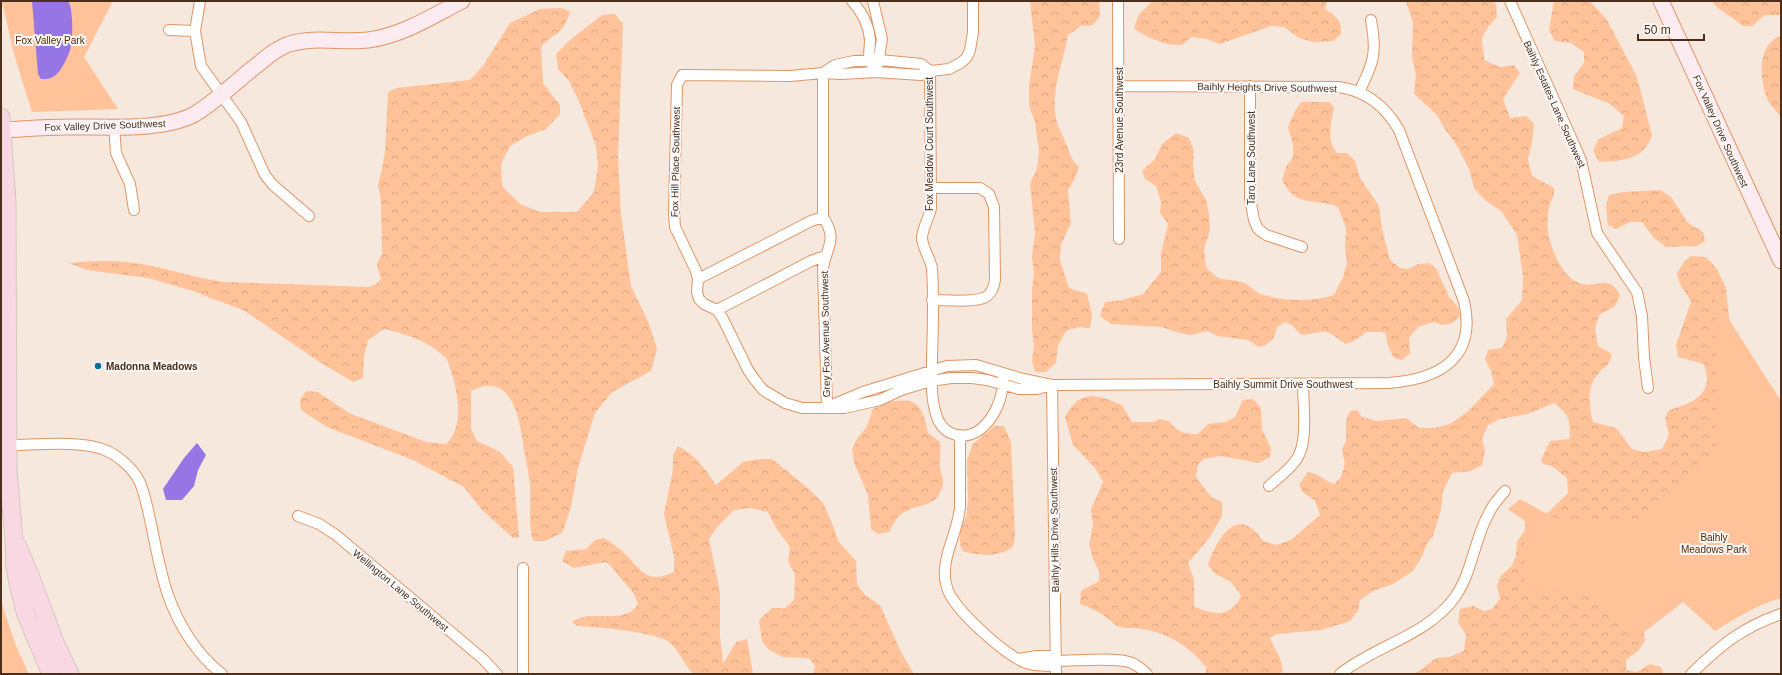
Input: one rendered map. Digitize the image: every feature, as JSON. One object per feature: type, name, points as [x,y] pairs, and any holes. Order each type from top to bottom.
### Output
[{"type":"main road","points":[[2,124],[6,195],[8,445],[15,567],[18,589],[32,629],[51,674]]},
{"type":"main road","points":[[14,540],[28,570],[56,645],[70,674]]},
{"type":"street","points":[[200,1],[196,31],[201,66],[245,130],[265,175],[273,185],[309,216]]},
{"type":"street","name":"Fox Valley Drive Southwest","points":[[2,124],[62,127],[114,126],[164,124],[184,119],[204,108],[271,54],[288,44],[309,41],[353,41],[380,38],[409,28],[462,1]]},
{"type":"street","points":[[852,1],[862,12],[867,25],[870,39],[869,60],[876,72]]},
{"type":"street","points":[[873,1],[882,39],[880,60],[876,72]]},
{"type":"street","name":"Fox Hill Place Southwest","points":[[973,1],[972,42],[967,57],[954,67],[930,71],[921,75],[876,72],[841,74],[823,73],[790,76],[682,75],[679,78],[677,85],[674,221],[678,234],[693,264],[698,280],[697,292],[699,299],[704,304],[717,310],[748,370],[763,390],[774,398],[793,406],[844,408],[880,400],[901,390],[931,381],[951,378],[972,378],[1019,389],[1038,389],[1052,385]]},
{"type":"street","name":"23rd Avenue Southwest","points":[[1118,1],[1119,239]]},
{"type":"street","name":"Baihly Estates Lane Southwest","points":[[1510,1],[1581,160],[1597,233],[1636,292],[1642,316],[1644,358],[1648,388]]},
{"type":"street","name":"Fox Valley Drive Southwest","points":[[1661,1],[1781,261]]},
{"type":"street","points":[[1359,92],[1374,59],[1374,40],[1371,20]]},
{"type":"street","points":[[169,30],[196,31]]},
{"type":"street","name":"Fox Hill Place Southwest","points":[[823,73],[835,65],[869,60],[921,64],[930,71]]},
{"type":"street","name":"Fox Meadow Court Southwest","points":[[930,71],[931,208],[923,230],[922,239],[923,246],[932,268],[931,381]]},
{"type":"street","name":"Grey Fox Avenue Southwest","points":[[823,73],[823,217],[830,228],[831,238],[830,247],[823,268],[827,407]]},
{"type":"street","name":"Baihly Heights Drive Southwest","points":[[1119,86],[1328,86],[1350,89],[1359,92],[1382,106],[1400,130],[1466,309]]},
{"type":"street","name":"Taro Lane Southwest","points":[[1250,86],[1250,198],[1254,220],[1258,229],[1266,235],[1302,247]]},
{"type":"street","points":[[114,126],[116,153],[130,184],[134,210]]},
{"type":"street","points":[[930,188],[980,188],[990,194],[994,207],[995,280],[992,292],[987,296],[974,300],[932,300]]},
{"type":"street","points":[[698,280],[811,221],[823,217]]},
{"type":"street","points":[[717,310],[811,261],[826,256]]},
{"type":"street","name":"Baihly Summit Drive Southwest","points":[[1052,385],[1303,384],[1400,382],[1417,379],[1434,373],[1454,359],[1461,349],[1467,330],[1466,309]]},
{"type":"street","name":"Fox Hill Place Southwest","points":[[827,407],[863,392],[947,366],[976,365],[1052,385]]},
{"type":"street","points":[[931,381],[934,407],[939,422],[944,430],[960,436],[978,431],[990,420],[998,403],[1003,385],[1003,373]]},
{"type":"street","points":[[1269,486],[1291,467],[1302,449],[1303,384]]},
{"type":"street","name":"Baihly Hills Drive Southwest","points":[[1052,385],[1056,664]]},
{"type":"street","points":[[960,436],[960,507],[956,530],[947,553],[945,565],[945,579],[948,592],[960,609],[994,641],[1018,659],[1033,665],[1123,661],[1138,666],[1147,674]]},
{"type":"street","points":[[8,445],[69,445],[91,447],[105,450],[128,466],[137,477],[144,494],[162,577],[174,611],[201,653],[212,666],[222,674]]},
{"type":"street","points":[[1340,674],[1360,660],[1420,628],[1449,604],[1462,586],[1469,572],[1489,513],[1505,491]]},
{"type":"street","name":"Wellington Lane Southwest","points":[[298,516],[319,524],[336,535],[483,659],[497,674]]},
{"type":"street","points":[[523,568],[523,674]]},
{"type":"street","points":[[1691,674],[1716,650],[1740,632],[1760,621],[1781,614]]},
{"type":"green space","name":"Fox Valley Park","points":[[2,1],[113,1],[84,57],[118,109],[32,112],[14,54]]},
{"type":"green space","points":[[1030,1],[1099,1],[1100,16],[1093,25],[1081,26],[1068,35],[1055,92],[1055,115],[1058,126],[1071,157],[1079,167],[1068,190],[1071,223],[1061,245],[1060,260],[1069,288],[1087,294],[1092,315],[1090,328],[1080,327],[1067,330],[1058,345],[1056,363],[1046,372],[1035,372],[1032,360],[1034,346],[1032,330],[1032,289],[1034,274],[1032,257],[1035,233],[1030,183],[1037,169],[1039,150],[1035,122],[1029,106],[1029,86],[1035,46]]},
{"type":"green space","points":[[1153,1],[1327,1],[1325,9],[1338,19],[1341,34],[1333,41],[1313,42],[1299,38],[1284,27],[1271,26],[1220,44],[1206,39],[1191,37],[1181,45],[1163,43],[1134,28],[1139,14]]},
{"type":"green space","points":[[1406,1],[1493,1],[1496,4],[1497,17],[1487,28],[1482,38],[1484,60],[1500,67],[1514,65],[1520,73],[1503,99],[1510,118],[1526,116],[1534,124],[1528,159],[1532,176],[1554,188],[1554,194],[1549,208],[1548,225],[1549,237],[1554,254],[1563,269],[1575,281],[1588,285],[1607,283],[1612,285],[1620,295],[1615,306],[1599,315],[1595,329],[1598,346],[1612,354],[1608,364],[1594,379],[1590,391],[1590,410],[1593,422],[1616,428],[1632,449],[1645,452],[1662,449],[1669,435],[1665,418],[1669,410],[1693,401],[1703,392],[1706,387],[1707,380],[1704,364],[1678,357],[1676,345],[1691,302],[1681,285],[1677,273],[1684,262],[1691,256],[1706,257],[1717,269],[1726,288],[1730,326],[1754,365],[1643,627],[1645,641],[1638,651],[1626,660],[1626,670],[1637,672],[1650,664],[1661,667],[1663,674],[1413,674],[1421,670],[1436,658],[1449,657],[1464,651],[1466,634],[1458,623],[1460,609],[1473,606],[1484,611],[1492,609],[1500,599],[1497,586],[1501,575],[1511,567],[1516,556],[1517,541],[1524,532],[1532,528],[1568,493],[1567,478],[1552,466],[1543,464],[1541,460],[1550,441],[1570,439],[1568,418],[1554,403],[1531,413],[1500,419],[1488,425],[1482,438],[1485,451],[1482,465],[1471,471],[1452,473],[1443,491],[1441,510],[1433,536],[1428,542],[1413,571],[1393,584],[1373,591],[1360,600],[1358,611],[1350,621],[1321,630],[1277,634],[1270,638],[1282,664],[1282,674],[1205,674],[1207,668],[1186,647],[1178,642],[1152,631],[1139,628],[1120,627],[1098,612],[1080,604],[1081,591],[1099,581],[1099,571],[1093,559],[1089,544],[1093,524],[1091,509],[1103,482],[1096,469],[1073,445],[1065,417],[1070,408],[1083,398],[1089,396],[1105,398],[1122,405],[1132,422],[1153,422],[1159,419],[1169,421],[1181,432],[1193,434],[1198,434],[1208,424],[1225,422],[1235,417],[1243,400],[1253,399],[1261,408],[1262,429],[1271,448],[1270,457],[1259,463],[1221,456],[1204,459],[1198,464],[1196,477],[1211,497],[1222,502],[1222,516],[1210,537],[1188,563],[1194,580],[1194,607],[1213,613],[1223,613],[1232,608],[1238,602],[1241,595],[1231,582],[1214,573],[1208,565],[1217,545],[1230,529],[1237,525],[1245,525],[1254,530],[1263,541],[1276,545],[1291,540],[1320,515],[1315,501],[1303,492],[1299,485],[1308,472],[1334,484],[1341,477],[1345,464],[1342,449],[1346,441],[1346,421],[1350,411],[1357,410],[1362,417],[1377,421],[1406,418],[1419,428],[1434,428],[1450,424],[1467,412],[1494,384],[1491,371],[1485,359],[1488,350],[1502,348],[1507,337],[1506,319],[1522,300],[1523,277],[1517,235],[1502,212],[1485,200],[1474,188],[1469,169],[1456,144],[1446,131],[1437,115],[1414,94],[1416,75],[1412,57],[1413,23]]},
{"type":"green space","points":[[1554,1],[1590,1],[1607,20],[1637,77],[1652,135],[1644,150],[1631,158],[1599,162],[1593,150],[1599,139],[1622,128],[1624,116],[1610,104],[1573,89],[1574,76],[1584,63],[1584,52],[1571,43],[1555,41],[1549,30]]},
{"type":"green space","points":[[1711,1],[1781,1],[1781,15],[1765,15],[1752,26],[1743,26],[1718,8]]},
{"type":"green space","points":[[562,8],[570,12],[565,24],[561,30],[541,47],[543,83],[560,105],[560,114],[546,129],[525,137],[510,146],[501,164],[502,186],[520,204],[540,212],[577,212],[594,192],[598,166],[596,146],[578,99],[569,81],[558,69],[556,54],[570,40],[602,15],[615,14],[623,24],[618,158],[621,214],[631,286],[649,324],[657,349],[651,371],[612,392],[595,413],[578,468],[571,507],[562,533],[545,541],[533,541],[530,521],[530,482],[520,425],[512,401],[505,392],[496,387],[485,386],[471,391],[471,429],[477,441],[500,452],[513,467],[519,537],[513,538],[482,510],[464,487],[413,460],[327,427],[301,410],[300,400],[306,391],[318,392],[349,413],[426,442],[446,444],[452,437],[458,419],[458,399],[456,389],[446,358],[424,342],[384,329],[368,340],[364,357],[363,378],[353,382],[321,363],[245,311],[190,290],[148,278],[87,270],[69,263],[100,261],[142,264],[225,282],[369,287],[376,284],[381,279],[377,265],[382,253],[381,201],[378,185],[385,152],[388,92],[397,88],[470,80],[483,66],[510,23],[540,9]]},
{"type":"green space","points":[[1781,35],[1781,118],[1771,106],[1764,90],[1762,81],[1762,62],[1768,46],[1773,40]]},
{"type":"green space","points":[[1301,102],[1329,102],[1334,108],[1330,132],[1331,143],[1337,153],[1347,153],[1355,161],[1360,178],[1379,206],[1382,229],[1390,260],[1400,268],[1408,269],[1418,264],[1429,263],[1436,268],[1449,297],[1458,307],[1460,316],[1452,323],[1442,325],[1434,322],[1418,327],[1409,338],[1410,353],[1402,360],[1394,358],[1388,346],[1385,332],[1367,332],[1354,341],[1345,344],[1334,335],[1327,332],[1301,335],[1292,325],[1285,322],[1277,327],[1275,335],[1271,340],[1259,347],[1248,340],[1217,336],[1208,331],[1190,335],[1162,327],[1111,324],[1100,316],[1105,302],[1122,300],[1143,294],[1161,272],[1161,254],[1168,224],[1160,213],[1161,201],[1156,186],[1145,179],[1142,171],[1155,159],[1162,144],[1176,133],[1189,138],[1194,151],[1193,164],[1195,181],[1206,200],[1210,230],[1204,249],[1206,267],[1219,278],[1242,282],[1260,294],[1272,297],[1308,300],[1334,295],[1343,277],[1347,263],[1345,247],[1346,228],[1338,207],[1300,199],[1287,189],[1282,180],[1286,167],[1293,157],[1293,144],[1288,127]]},
{"type":"green space","points":[[1660,190],[1671,197],[1688,223],[1703,232],[1705,241],[1697,246],[1666,247],[1654,238],[1642,222],[1630,222],[1616,229],[1608,225],[1606,207],[1609,195],[1623,192]]},
{"type":"green space","name":"Baihly Meadows Park","points":[[1716,299],[1781,401],[1781,598],[1755,608],[1715,631],[1683,602],[1639,636],[1598,603],[1590,591],[1524,590],[1525,521],[1508,509],[1520,499],[1560,521],[1636,520],[1717,452]]},
{"type":"green space","points":[[909,401],[917,405],[923,414],[928,433],[940,442],[940,466],[943,484],[941,492],[937,498],[928,504],[903,513],[897,519],[889,532],[878,534],[871,529],[868,495],[854,463],[852,449],[858,437],[866,428],[873,409],[882,403]]},
{"type":"green space","points":[[995,426],[1004,426],[1011,442],[1015,536],[1013,547],[1001,553],[989,555],[964,552],[960,545],[960,532],[967,514],[967,460],[973,444]]},
{"type":"green space","points":[[678,446],[700,463],[716,485],[743,462],[759,459],[772,459],[809,489],[823,503],[838,541],[856,561],[857,584],[865,595],[880,605],[901,652],[914,674],[813,674],[815,666],[809,658],[783,657],[769,650],[762,641],[759,620],[772,608],[785,608],[794,600],[795,575],[788,561],[790,547],[776,528],[768,512],[750,508],[734,510],[717,527],[709,539],[720,592],[720,636],[723,664],[736,642],[747,639],[753,674],[693,674],[673,645],[662,638],[626,631],[578,626],[572,622],[583,617],[620,615],[633,610],[638,604],[634,594],[606,562],[574,568],[562,561],[566,551],[586,549],[595,540],[604,538],[620,549],[639,569],[650,576],[664,576],[674,572],[674,557],[664,514],[673,469],[673,455]]},
{"type":"green space","points":[[1,601],[16,646],[29,674],[1,674]]},
{"type":"shaded area","points":[[32,1],[68,1],[70,5],[72,27],[70,49],[62,67],[57,74],[50,78],[41,79],[38,74]]},
{"type":"shaded area","points":[[197,443],[206,455],[198,470],[194,486],[182,500],[166,500],[163,489],[184,458]]},
{"type":"place","name":"Madonna Meadows","points":[[98,366]]}]
